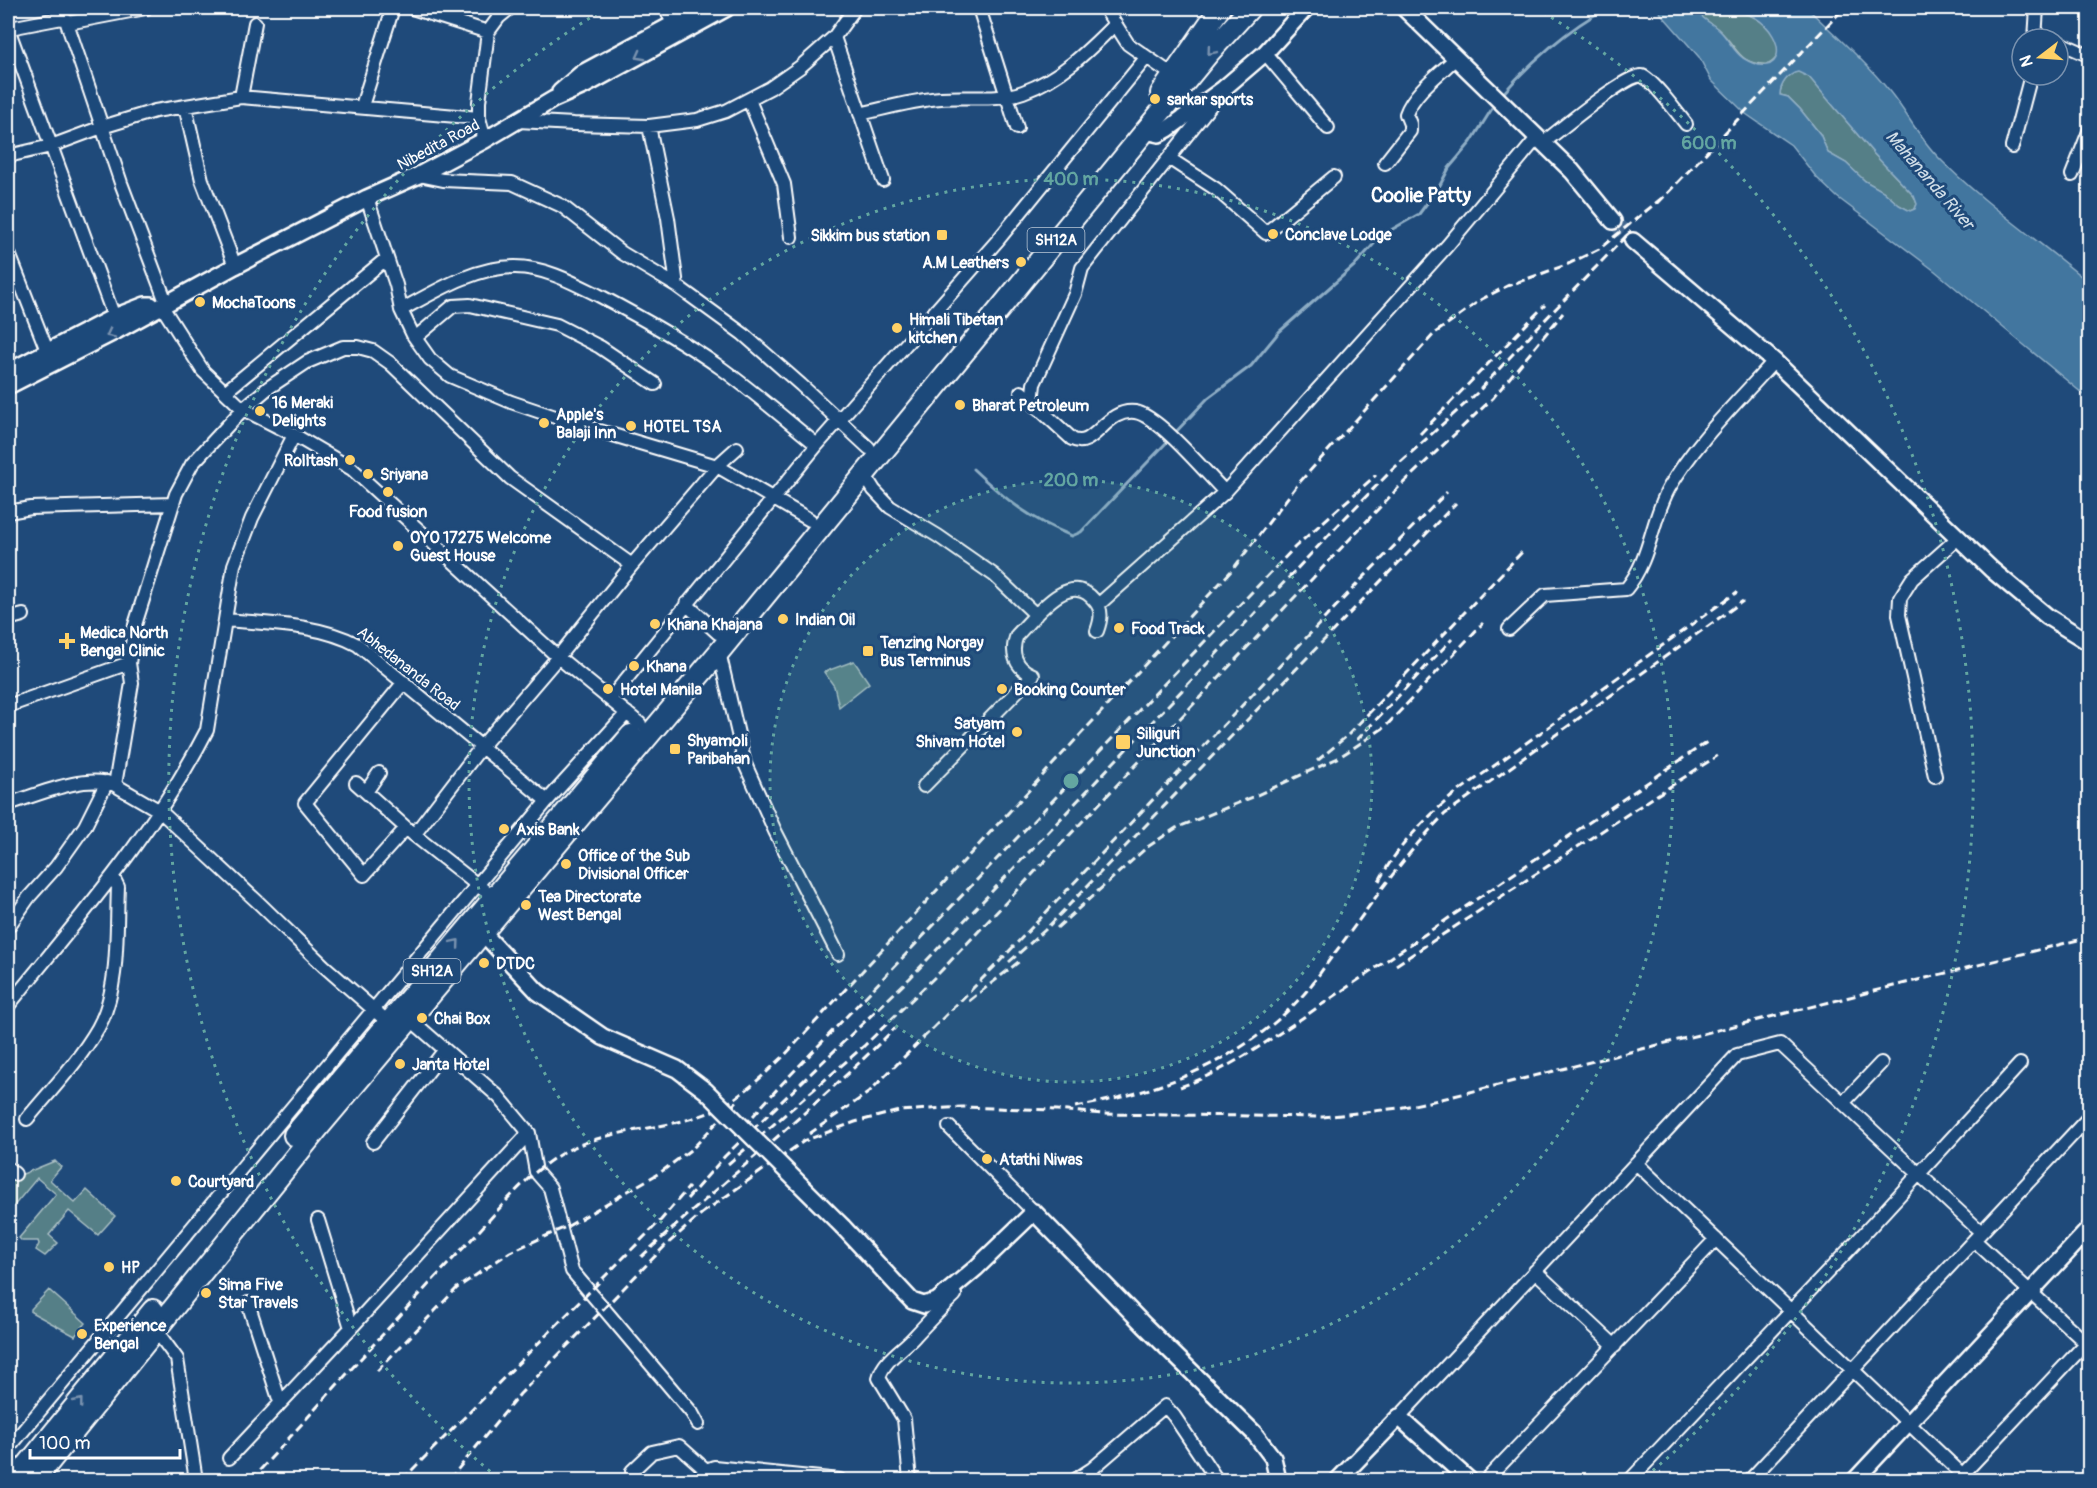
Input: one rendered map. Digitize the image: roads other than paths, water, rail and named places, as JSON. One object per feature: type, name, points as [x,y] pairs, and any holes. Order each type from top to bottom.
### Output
[{"type":"main road","name":"SH12A","points":[[718,643],[810,520],[859,470],[869,448],[1077,199],[1174,76],[1220,8]]},
{"type":"main road","name":"SH12A","points":[[15,1480],[130,1350],[155,1329],[320,1126],[494,898],[641,722],[718,643],[859,470],[1209,53],[1250,8]]},
{"type":"main road","name":"SH12A","points":[[35,1480],[130,1350],[309,1117],[399,1025],[483,933],[641,722]]},
{"type":"street","points":[[68,23],[146,8]]},
{"type":"street","points":[[362,106],[393,8]]},
{"type":"street","points":[[412,8],[488,32]]},
{"type":"street","points":[[485,140],[479,118],[481,79],[488,32],[499,16],[510,8]]},
{"type":"street","points":[[666,8],[676,30],[703,8]]},
{"type":"street","name":"Nibedita Road","points":[[8,386],[118,330],[235,266],[485,140],[554,99],[586,85],[676,30],[728,8]]},
{"type":"street","points":[[518,121],[649,126],[697,120],[726,111],[749,100],[800,67],[834,38],[855,8]]},
{"type":"street","points":[[979,8],[1017,128]]},
{"type":"street","points":[[1105,8],[1128,44],[1174,76]]},
{"type":"street","points":[[1145,131],[1159,134],[1223,89],[1265,53],[1306,8]]},
{"type":"street","points":[[1404,8],[1572,171],[1613,221]]},
{"type":"street","points":[[2036,27],[2037,8]]},
{"type":"street","points":[[8,1449],[547,801],[564,783],[641,722],[558,657],[352,469],[294,435],[243,409],[203,371],[164,304],[68,23],[65,18],[62,18],[9,30],[114,317]]},
{"type":"street","points":[[241,97],[255,23]]},
{"type":"street","points":[[860,114],[937,98],[1017,94],[1041,85],[1062,71],[1083,56],[1115,24]]},
{"type":"street","points":[[834,38],[883,180]]},
{"type":"street","points":[[2070,47],[2090,56]]},
{"type":"street","points":[[1265,53],[1328,128]]},
{"type":"street","points":[[610,699],[838,419],[998,240],[1146,58]]},
{"type":"street","points":[[1385,163],[1410,131],[1406,114],[1410,105],[1425,87],[1455,59]]},
{"type":"street","points":[[1098,605],[1225,492],[1540,141],[1623,82],[1639,75],[1645,76],[1653,84],[1686,124]]},
{"type":"street","points":[[2012,147],[2028,87]]},
{"type":"street","points":[[1032,402],[1034,384],[1075,294],[1082,268],[1223,89]]},
{"type":"street","points":[[8,156],[51,146],[155,111],[241,97],[479,118]]},
{"type":"street","points":[[749,100],[784,184],[791,237]]},
{"type":"street","points":[[186,106],[202,180],[235,266]]},
{"type":"street","points":[[649,126],[668,218],[677,286]]},
{"type":"street","points":[[2072,175],[2090,129]]},
{"type":"street","points":[[1170,159],[1216,189],[1266,233],[1334,177]]},
{"type":"street","points":[[419,175],[443,180],[517,184],[562,206],[622,253],[677,286],[744,334],[869,448]]},
{"type":"street","points":[[367,198],[401,310],[415,338],[430,359],[450,376],[511,402],[576,424],[717,466],[810,520]]},
{"type":"street","points":[[1632,241],[1774,361],[1992,570],[2048,617],[2090,643]]},
{"type":"street","points":[[8,251],[48,353]]},
{"type":"street","points":[[225,392],[387,258]]},
{"type":"street","points":[[401,310],[456,281],[484,272],[513,267],[541,270],[579,285],[652,323],[721,368],[817,445]]},
{"type":"street","name":"Nibedita Road","points":[[8,372],[114,317],[145,305],[164,304]]},
{"type":"street","points":[[415,338],[453,306],[470,306],[557,325],[600,347],[655,384]]},
{"type":"street","points":[[8,927],[29,897],[56,867],[85,826],[111,783],[132,683],[129,663],[135,624],[173,504],[192,464],[243,409],[268,388],[307,362],[344,347],[358,347],[373,351],[390,363],[510,478],[632,565]]},
{"type":"street","points":[[1509,629],[1545,595],[1626,589],[1637,575],[1667,490],[1688,458],[1774,361]]},
{"type":"street","points":[[1021,392],[1072,439],[1078,441],[1091,438],[1113,416],[1129,412],[1144,415],[1165,432],[1225,492]]},
{"type":"street","points":[[8,1006],[113,877],[160,811],[207,730],[234,564],[252,518],[294,435]]},
{"type":"street","points":[[404,682],[305,803],[364,875],[410,832],[558,657],[632,565],[717,466],[737,448]]},
{"type":"street","points":[[859,470],[890,507],[938,536],[994,575],[1036,615]]},
{"type":"street","points":[[8,512],[31,508],[173,504]]},
{"type":"street","points":[[1935,776],[1899,615],[1900,598],[1912,579],[1958,538]]},
{"type":"street","points":[[924,786],[1033,675],[1020,667],[1013,651],[1017,635],[1054,597],[1069,590],[1086,593],[1098,605],[1100,622],[1097,631]]},
{"type":"street","points":[[686,604],[718,643],[745,764],[775,831],[838,954]]},
{"type":"street","points":[[8,620],[23,615]]},
{"type":"street","name":"Abhedananda Road","points":[[225,620],[297,627],[347,639],[358,645],[547,801]]},
{"type":"street","points":[[8,706],[129,663]]},
{"type":"street","points":[[366,792],[380,773]]},
{"type":"street","points":[[8,804],[74,784],[111,783],[160,811],[373,1010],[444,1051],[499,1097],[529,1133],[536,1172],[550,1188],[572,1271],[692,1413],[698,1424]]},
{"type":"street","points":[[356,783],[410,832],[494,898]]},
{"type":"street","points":[[564,783],[579,796]]},
{"type":"street","points":[[27,1119],[83,1050],[99,1027],[106,1008],[113,976],[118,887],[113,877]]},
{"type":"street","points":[[483,933],[538,992],[603,1036],[677,1069],[706,1091],[843,1227],[912,1301],[924,1305],[937,1302],[1034,1212]]},
{"type":"street","points":[[1338,1480],[1737,1055],[1780,1044],[1919,1174],[2031,1292],[2088,1341],[1965,1478],[1636,1163]]},
{"type":"street","points":[[373,1142],[444,1051]]},
{"type":"street","points":[[1843,1103],[1881,1063]]},
{"type":"street","points":[[1630,1480],[1791,1311],[2020,1064]]},
{"type":"street","points":[[1750,1480],[2090,1116]]},
{"type":"street","points":[[950,1126],[1144,1325],[1254,1433],[1273,1458],[1278,1480]]},
{"type":"street","points":[[229,1458],[529,1133]]},
{"type":"street","points":[[318,1221],[351,1328]]},
{"type":"street","points":[[1855,1480],[2090,1228]]},
{"type":"street","points":[[1486,1480],[1716,1239]]},
{"type":"street","points":[[1535,1271],[1615,1346]]},
{"type":"street","points":[[910,1480],[904,1419],[879,1378],[882,1367],[915,1336],[929,1318],[955,1296],[952,1288]]},
{"type":"street","points":[[248,1303],[280,1402]]},
{"type":"street","points":[[155,1329],[177,1359],[196,1480]]},
{"type":"street","points":[[106,1331],[130,1350]]},
{"type":"street","points":[[1075,1480],[1092,1469],[1165,1406],[1217,1480]]},
{"type":"street","points":[[1399,1417],[1469,1480]]},
{"type":"street","points":[[632,1471],[652,1452],[679,1446],[706,1470]]},
{"type":"street","points":[[696,1480],[706,1470],[714,1467],[793,1478],[840,1480]]},
{"type":"water","name":"Mahananda River","points":[[1656,8],[1697,8],[1706,20],[1722,33],[1739,55],[1756,64],[1767,65],[1774,62],[1777,46],[1766,26],[1750,15],[1723,8],[1807,8],[1850,48],[1880,81],[1925,142],[1956,175],[2089,283],[2089,399],[1935,271],[1837,197],[1817,178],[1791,145],[1746,114],[1711,80],[1699,57]],"holes":[[[1798,72],[1809,77],[1874,154],[1914,196],[1917,204],[1915,209],[1910,211],[1899,205],[1883,191],[1865,181],[1846,163],[1828,153],[1820,134],[1800,109],[1788,97],[1780,95],[1783,83],[1791,75]]]},
{"type":"waterway","points":[[1501,96],[1550,47],[1607,8]]},
{"type":"waterway","points":[[1173,435],[1208,398],[1251,366],[1279,332],[1354,266],[1382,235],[1419,214],[1439,187],[1449,168],[1471,142],[1495,104]]},
{"type":"waterway","points":[[973,469],[1019,508],[1043,523],[1072,536],[1081,532],[1167,442]]},
{"type":"tunnel","points":[[1613,221],[1633,241]]},
{"type":"railway","points":[[1658,203],[1844,8]]},
{"type":"railway","points":[[251,1480],[514,1193],[550,1161],[581,1144],[599,1138],[690,1119],[708,1113],[749,1088],[784,1056],[1233,569],[1298,484],[1435,333],[1482,299],[1507,286],[1566,265],[1599,249],[1662,198]]},
{"type":"railway","points":[[687,1199],[725,1156],[910,978],[1343,520],[1393,469],[1477,393],[1631,231]]},
{"type":"railway","points":[[1420,434],[1545,305]]},
{"type":"railway","points":[[728,1164],[864,1046],[940,972],[1399,487],[1493,398],[1563,313]]},
{"type":"railway","points":[[735,1136],[779,1087],[1295,547],[1376,475]]},
{"type":"railway","points":[[809,1134],[868,1093],[998,963],[1447,492]]},
{"type":"railway","points":[[1009,962],[1045,930],[1456,503]]},
{"type":"railway","points":[[1317,761],[1347,736],[1523,551]]},
{"type":"railway","points":[[1379,881],[1411,835],[1452,796],[1737,592]]},
{"type":"railway","points":[[1075,1107],[1107,1101],[1170,1082],[1200,1070],[1255,1037],[1281,1017],[1304,994],[1402,863],[1445,814],[1743,601]]},
{"type":"railway","points":[[1057,928],[1146,848],[1176,828],[1253,797],[1338,758],[1385,727],[1483,623]]},
{"type":"railway","points":[[1357,740],[1452,639]]},
{"type":"railway","points":[[1180,1087],[1224,1068],[1265,1043],[1707,742]]},
{"type":"railway","points":[[1396,965],[1717,756]]},
{"type":"railway","points":[[701,1214],[804,1141],[855,1122],[899,1111],[962,1107],[1103,1114],[1323,1117],[1399,1108],[2090,937]]},
{"type":"railway","points":[[969,1001],[1021,960]]},
{"type":"railway","points":[[641,1257],[833,1087],[895,1028]]},
{"type":"railway","points":[[377,1371],[457,1288],[510,1252],[568,1226],[661,1172],[693,1148],[737,1101]]},
{"type":"railway","points":[[402,1480],[661,1220],[689,1187]]},
{"type":"railway","points":[[449,1480],[520,1394],[665,1246],[707,1209]]},
{"type":"place","name":"sarkar sports","points":[[1155,99]]},
{"type":"place","name":"Conclave Lodge","points":[[1273,234]]},
{"type":"place","name":"Sikkim bus station","points":[[942,235]]},
{"type":"place","name":"A.M Leathers","points":[[1021,262]]},
{"type":"place","name":"MochaToons","points":[[200,302]]},
{"type":"place","name":"Himali Tibetan kitchen","points":[[897,328]]},
{"type":"place","name":"Bharat Petroleum","points":[[960,405]]},
{"type":"place","name":"16 Meraki Delights","points":[[260,411]]},
{"type":"place","name":"Apple's Balaji Inn","points":[[544,423]]},
{"type":"place","name":"HOTEL TSA","points":[[631,426]]},
{"type":"place","name":"Rolltash","points":[[350,460]]},
{"type":"place","name":"Sriyana","points":[[368,474]]},
{"type":"place","name":"Food fusion","points":[[388,492]]},
{"type":"place","name":"OYO 17275 Welcome Guest House","points":[[398,546]]},
{"type":"place","name":"Indian Oil","points":[[783,619]]},
{"type":"place","name":"Khana Khajana","points":[[655,624]]},
{"type":"place","name":"Food Track","points":[[1119,628]]},
{"type":"place","name":"Medica North Bengal Clinic","points":[[67,641]]},
{"type":"place","name":"Tenzing Norgay Bus Terminus","points":[[868,651]]},
{"type":"place","name":"Khana","points":[[634,666]]},
{"type":"place","name":"Hotel Manila","points":[[608,689]]},
{"type":"place","name":"Booking Counter","points":[[1002,689]]},
{"type":"place","name":"Satyam Shivam Hotel","points":[[1017,732]]},
{"type":"place","name":"Siliguri Junction","points":[[1123,742]]},
{"type":"place","name":"Shyamoli Paribahan","points":[[675,749]]},
{"type":"place","name":"Axis Bank","points":[[504,829]]},
{"type":"place","name":"Office of the Sub Divisional Officer","points":[[566,864]]},
{"type":"place","name":"Tea Directorate West Bengal","points":[[526,905]]},
{"type":"place","name":"DTDC","points":[[484,963]]},
{"type":"place","name":"Chai Box","points":[[422,1018]]},
{"type":"place","name":"Janta Hotel","points":[[400,1064]]},
{"type":"place","name":"Atathi Niwas","points":[[987,1159]]},
{"type":"place","name":"Courtyard","points":[[176,1181]]},
{"type":"place","name":"HP","points":[[109,1267]]},
{"type":"place","name":"Sima Five Star Travels","points":[[206,1293]]},
{"type":"place","name":"Experience Bengal","points":[[82,1334]]},
{"type":"district","name":"Coolie Patty","points":[[1421,195]]}]
